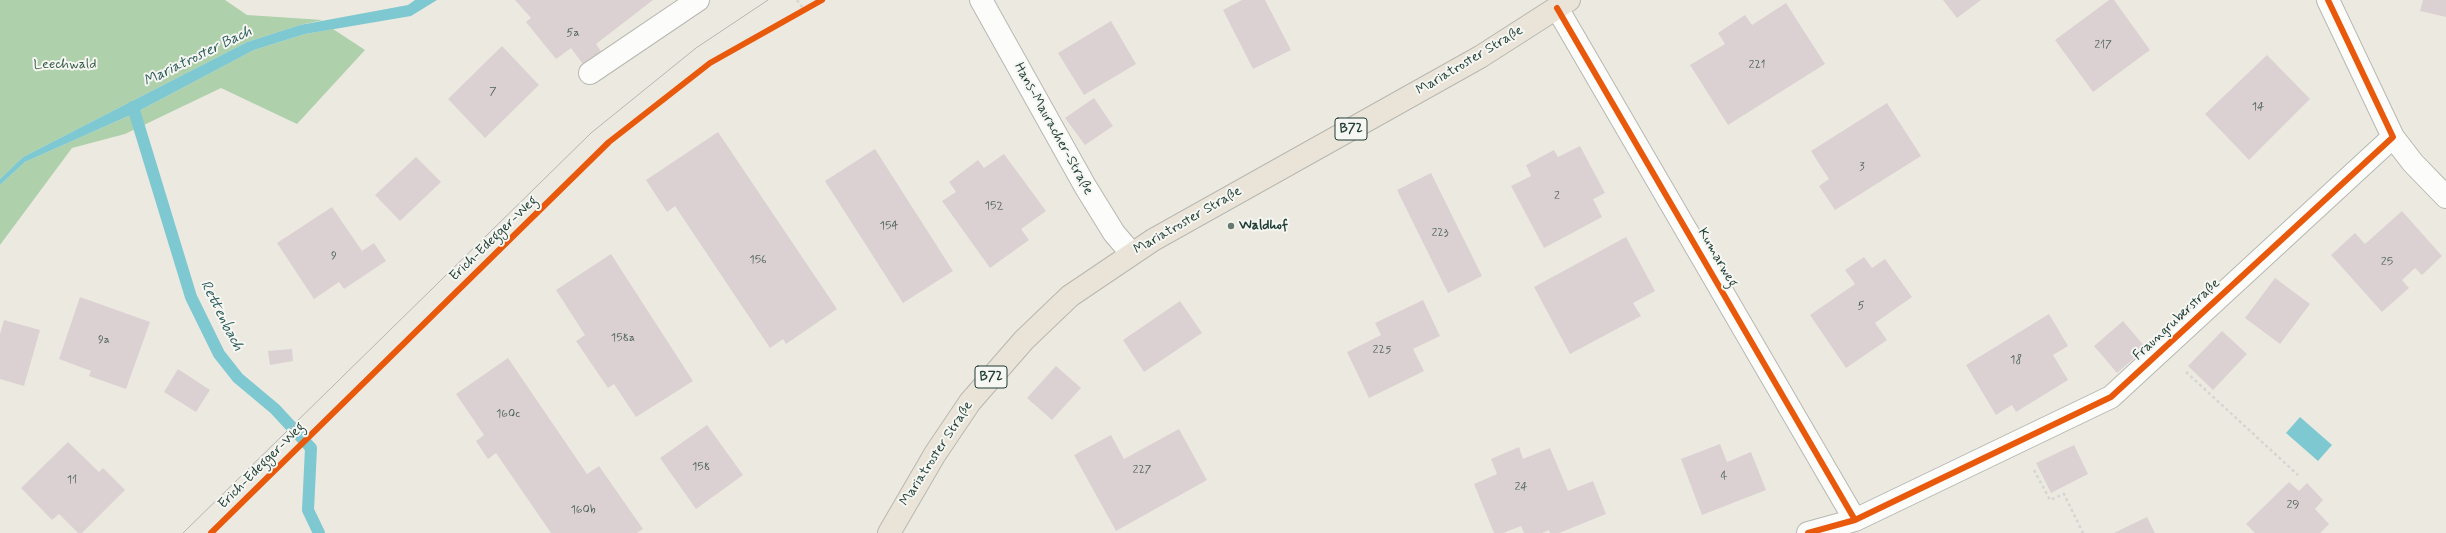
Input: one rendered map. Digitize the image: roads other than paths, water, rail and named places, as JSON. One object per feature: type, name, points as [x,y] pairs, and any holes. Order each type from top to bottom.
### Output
[{"type":"main road","name":"Mariatroster Straße","points":[[888,533],[935,454],[970,402],[1024,340],[1070,296],[1131,253],[1480,57],[1563,4]]},
{"type":"street","points":[[590,73],[698,0]]},
{"type":"street","name":"Hans-Mauracher-Straße","points":[[981,0],[1085,186],[1112,230],[1131,253]]},
{"type":"street","points":[[2328,0],[2393,137],[2413,164],[2446,197]]},
{"type":"street","name":"Kumarweg","points":[[1563,4],[1855,520]]},
{"type":"street","name":"Fraungruberstraße","points":[[1808,533],[1855,520],[2111,397],[2393,137]]},
{"type":"water","name":"Mariatroster Bach","points":[[415,0],[437,0],[411,16],[305,34],[254,50],[135,113],[25,162],[0,185],[0,179],[23,157],[247,42],[300,25],[408,5]]},
{"type":"water","points":[[2300,417],[2332,445],[2318,461],[2286,433]]},
{"type":"waterway","name":"Rettenbach","points":[[133,107],[191,297],[219,354],[238,378],[275,409],[311,448],[308,510],[319,533]]},
{"type":"tram line","points":[[183,533],[591,133],[696,48],[768,0]]},
{"type":"place","name":"Waldhof","points":[[1231,226]]},
{"type":"park label","name":"Leechwald","points":[[65,65]]}]
